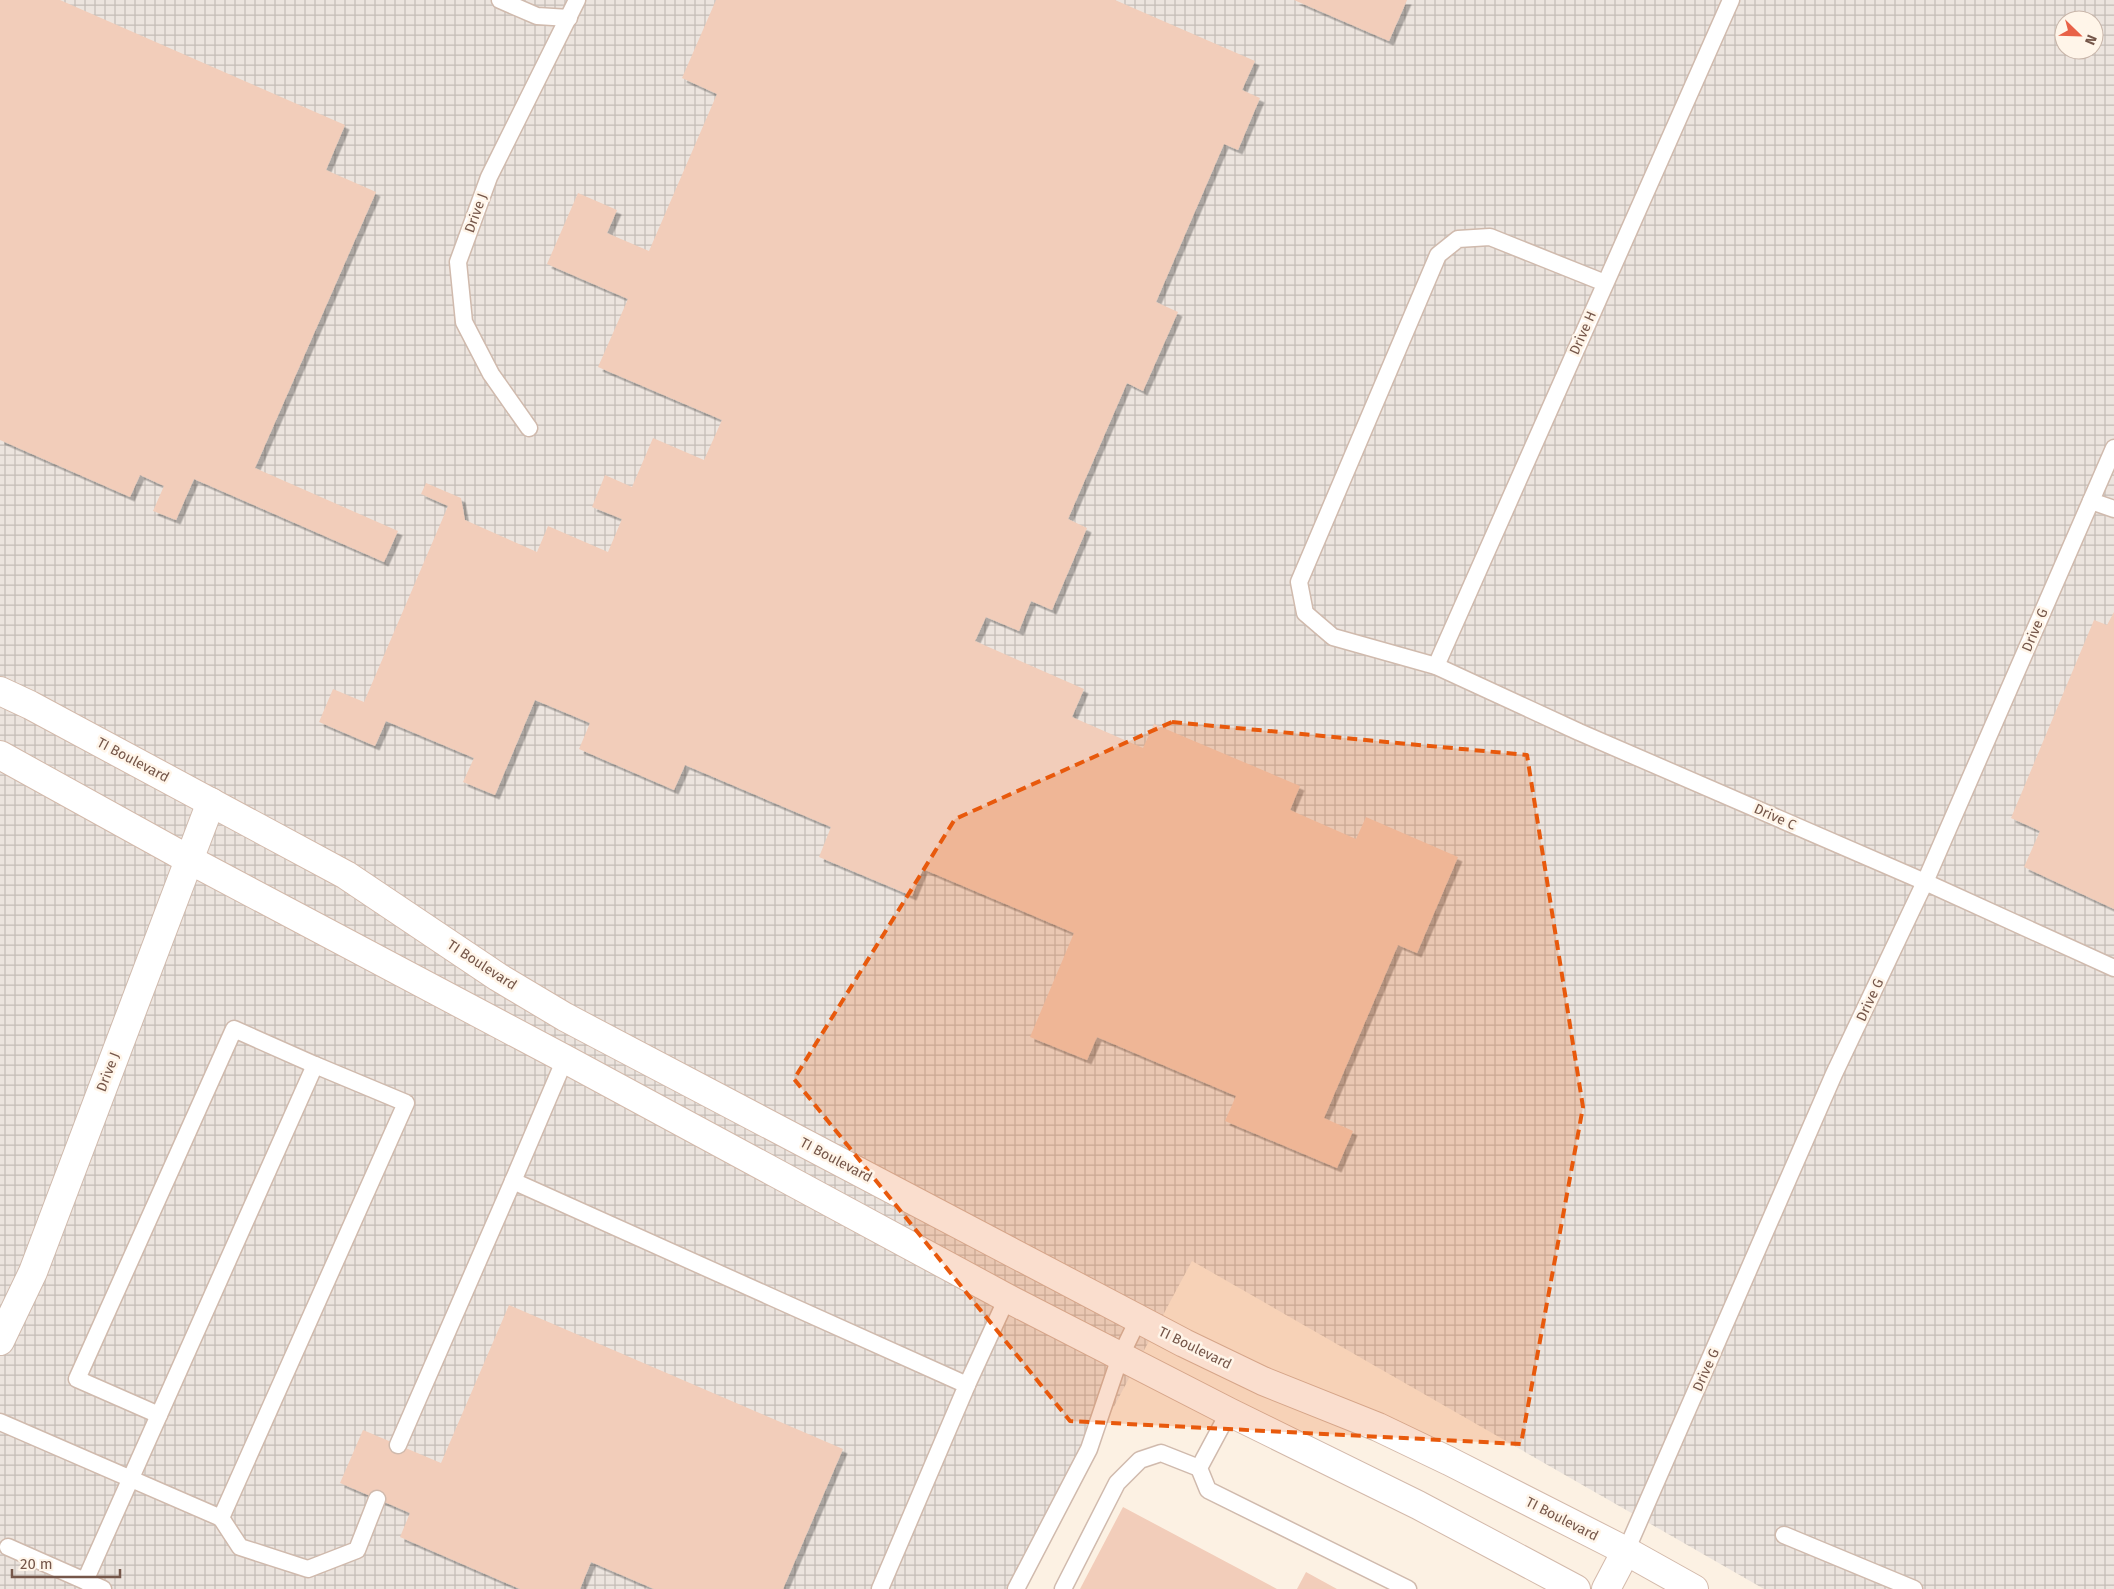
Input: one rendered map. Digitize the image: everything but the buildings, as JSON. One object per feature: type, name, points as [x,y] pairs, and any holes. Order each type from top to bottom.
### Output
[{"type":"street","name":"TI Boulevard","points":[[0,691],[30,705],[346,875],[498,977],[565,1017],[1138,1320],[1264,1381],[1378,1427],[1626,1551],[1694,1589]]},
{"type":"street","points":[[0,755],[188,859],[565,1059],[1007,1298],[1228,1412],[1418,1505],[1576,1589]]},
{"type":"street","name":"Drive J","points":[[0,1341],[33,1272],[211,802]]},
{"type":"street","points":[[1606,1589],[1626,1551]]},
{"type":"lane","points":[[500,0],[537,16],[569,18]]},
{"type":"lane","name":"Drive J","points":[[529,428],[491,374],[464,322],[458,262],[489,177],[577,0]]},
{"type":"lane","name":"Drive H","points":[[1436,666],[1731,0]]},
{"type":"lane","name":"Drive C","points":[[1605,284],[1490,237],[1458,239],[1438,255],[1299,582],[1305,614],[1333,637],[1436,666],[1579,732],[1925,882],[2114,968]]},
{"type":"lane","name":"Drive G","points":[[1626,1551],[1834,1074],[1925,882],[2114,448]]},
{"type":"lane","points":[[2091,501],[2114,509]]},
{"type":"lane","points":[[159,1415],[77,1379],[234,1029],[406,1103],[221,1518]]},
{"type":"lane","points":[[398,1445],[565,1059]]},
{"type":"lane","points":[[85,1581],[316,1065]]},
{"type":"lane","points":[[513,1181],[967,1384]]},
{"type":"lane","points":[[880,1589],[967,1384],[1007,1298]]},
{"type":"lane","points":[[1016,1589],[1089,1449],[1120,1357],[1138,1320]]},
{"type":"lane","points":[[1199,1468],[1228,1412]]},
{"type":"lane","points":[[0,1422],[221,1518],[240,1547],[308,1569],[357,1550],[377,1499]]},
{"type":"lane","points":[[1063,1589],[1117,1483],[1140,1460],[1161,1453],[1199,1468],[1208,1490],[1408,1589]]},
{"type":"lane","points":[[1784,1535],[1914,1589]]},
{"type":"lane","points":[[8,1547],[103,1589]]},
{"type":"highlighted area","points":[[1172,722],[1527,755],[1583,1107],[1521,1444],[1070,1421],[794,1079],[955,819]]},
{"type":"shaded area","points":[[0,0],[2114,0],[2114,1589],[1764,1589],[1192,1261],[1016,1589],[0,1589]]}]
